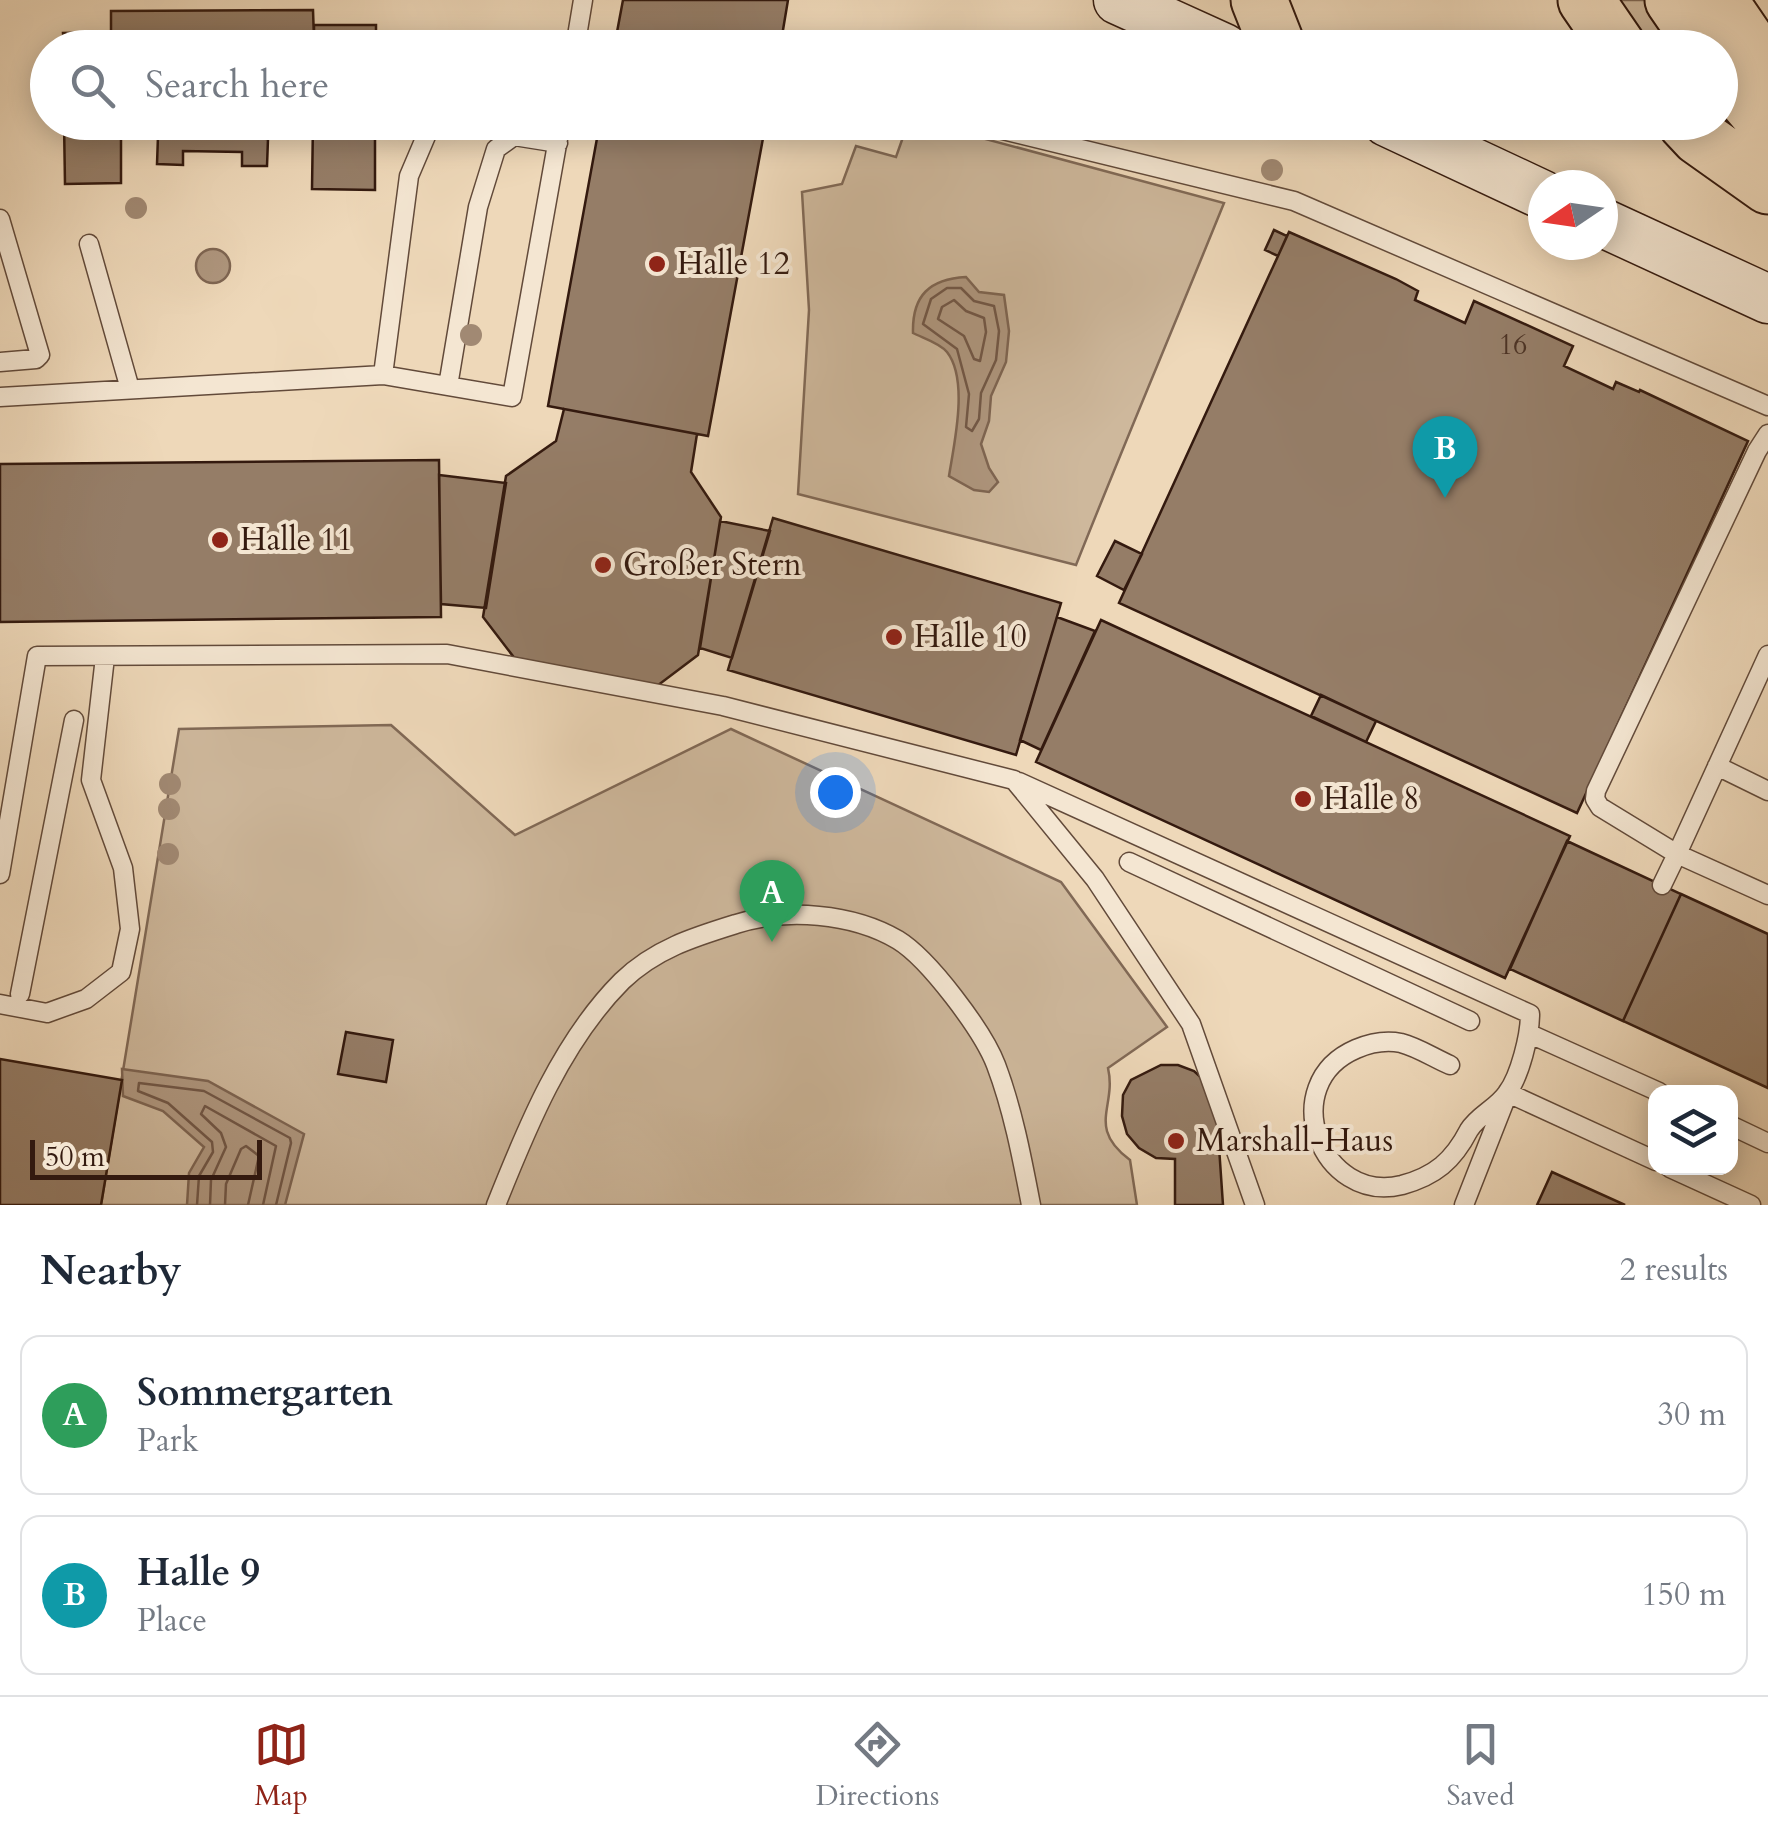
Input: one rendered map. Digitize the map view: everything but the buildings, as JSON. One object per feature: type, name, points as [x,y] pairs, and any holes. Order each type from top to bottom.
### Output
[{"type":"highway","points":[[1259,0],[1271,30]]},
{"type":"highway","points":[[1586,0],[1607,30]]},
{"type":"highway","points":[[1674,0],[1694,30]]},
{"type":"highway","points":[[1719,0],[1768,72]]},
{"type":"highway","points":[[1738,89],[1768,124]]},
{"type":"highway","points":[[1704,140],[1768,186]]},
{"type":"main road","points":[[1118,0],[1184,30]]},
{"type":"main road","points":[[1425,140],[1528,188]]},
{"type":"main road","points":[[1618,230],[1768,299]]},
{"type":"lane","points":[[578,30],[584,0]]},
{"type":"lane","points":[[383,374],[410,176],[425,140]]},
{"type":"lane","points":[[448,386],[478,207],[496,149],[508,140]]},
{"type":"lane","points":[[539,140],[558,143]]},
{"type":"lane","points":[[0,396],[383,374],[512,397],[558,140]]},
{"type":"lane","points":[[1044,140],[1294,201],[1768,406]]},
{"type":"lane","points":[[0,362],[36,359],[40,355],[2,230]]},
{"type":"lane","points":[[89,244],[130,389]]},
{"type":"lane","points":[[1768,434],[1596,790],[1595,800],[1677,854],[1768,895]]},
{"type":"lane","points":[[0,874],[37,656],[447,654],[723,706],[1014,780],[1530,1014],[1530,1034],[1464,1205]]},
{"type":"lane","points":[[1662,885],[1768,655]]},
{"type":"lane","points":[[0,1004],[47,1013],[86,999],[121,972],[130,929],[123,868],[91,780],[105,657]]},
{"type":"lane","points":[[20,994],[74,720]]},
{"type":"lane","points":[[1718,766],[1768,791]]},
{"type":"lane","points":[[1014,780],[1095,879],[1191,1024],[1255,1205]]},
{"type":"lane","points":[[1129,862],[1470,1021]]},
{"type":"lane","points":[[496,1205],[520,1146],[584,1024],[625,978],[673,944],[761,916],[834,916],[899,941],[954,994],[995,1062],[1021,1150],[1031,1205]]},
{"type":"lane","points":[[1530,1034],[1648,1087]]},
{"type":"lane","points":[[1450,1065],[1401,1043],[1381,1042],[1341,1056],[1318,1087],[1313,1104],[1314,1126],[1322,1149],[1352,1179],[1370,1186],[1392,1188],[1428,1178],[1457,1154],[1472,1124],[1508,1092]]},
{"type":"lane","points":[[1508,1092],[1648,1156]]},
{"type":"lane","points":[[1738,1130],[1768,1143]]},
{"type":"lane","points":[[1686,1175],[1752,1205]]},
{"type":"shaded area","points":[[1612,0],[1653,0],[1671,30],[1634,30]]},
{"type":"shaded area","points":[[902,140],[989,140],[1224,203],[1076,565],[798,494],[809,310],[802,192],[842,184],[856,146],[896,157]]},
{"type":"shaded area","points":[[391,725],[515,835],[731,729],[1061,882],[1167,1027],[1108,1068],[1106,1127],[1117,1148],[1130,1160],[1137,1205],[101,1205],[179,729]]},
{"type":"water","points":[[213,249],[225,254],[230,266],[225,278],[213,283],[201,278],[196,266],[201,254]]},
{"type":"water","points":[[966,277],[979,292],[1004,295],[1009,331],[1006,362],[991,396],[989,421],[981,444],[998,482],[989,492],[974,490],[949,476],[959,395],[954,364],[944,349],[913,333],[916,308],[926,292],[942,281]]},
{"type":"water","points":[[122,1069],[208,1081],[304,1134],[285,1205],[187,1205],[189,1173],[204,1147],[163,1111],[123,1096]]},
{"type":"place","name":"Halle 12","points":[[657,264]]},
{"type":"place","name":"Halle 9","points":[[1445,498]]},
{"type":"place","name":"Halle 11","points":[[220,540]]},
{"type":"place","name":"Großer Stern","points":[[603,565]]},
{"type":"place","name":"Halle 10","points":[[894,637]]},
{"type":"place","name":"Halle 8","points":[[1303,799]]},
{"type":"place","name":"Sommergarten","points":[[772,942]]},
{"type":"place","name":"Marshall-Haus","points":[[1176,1141]]}]
